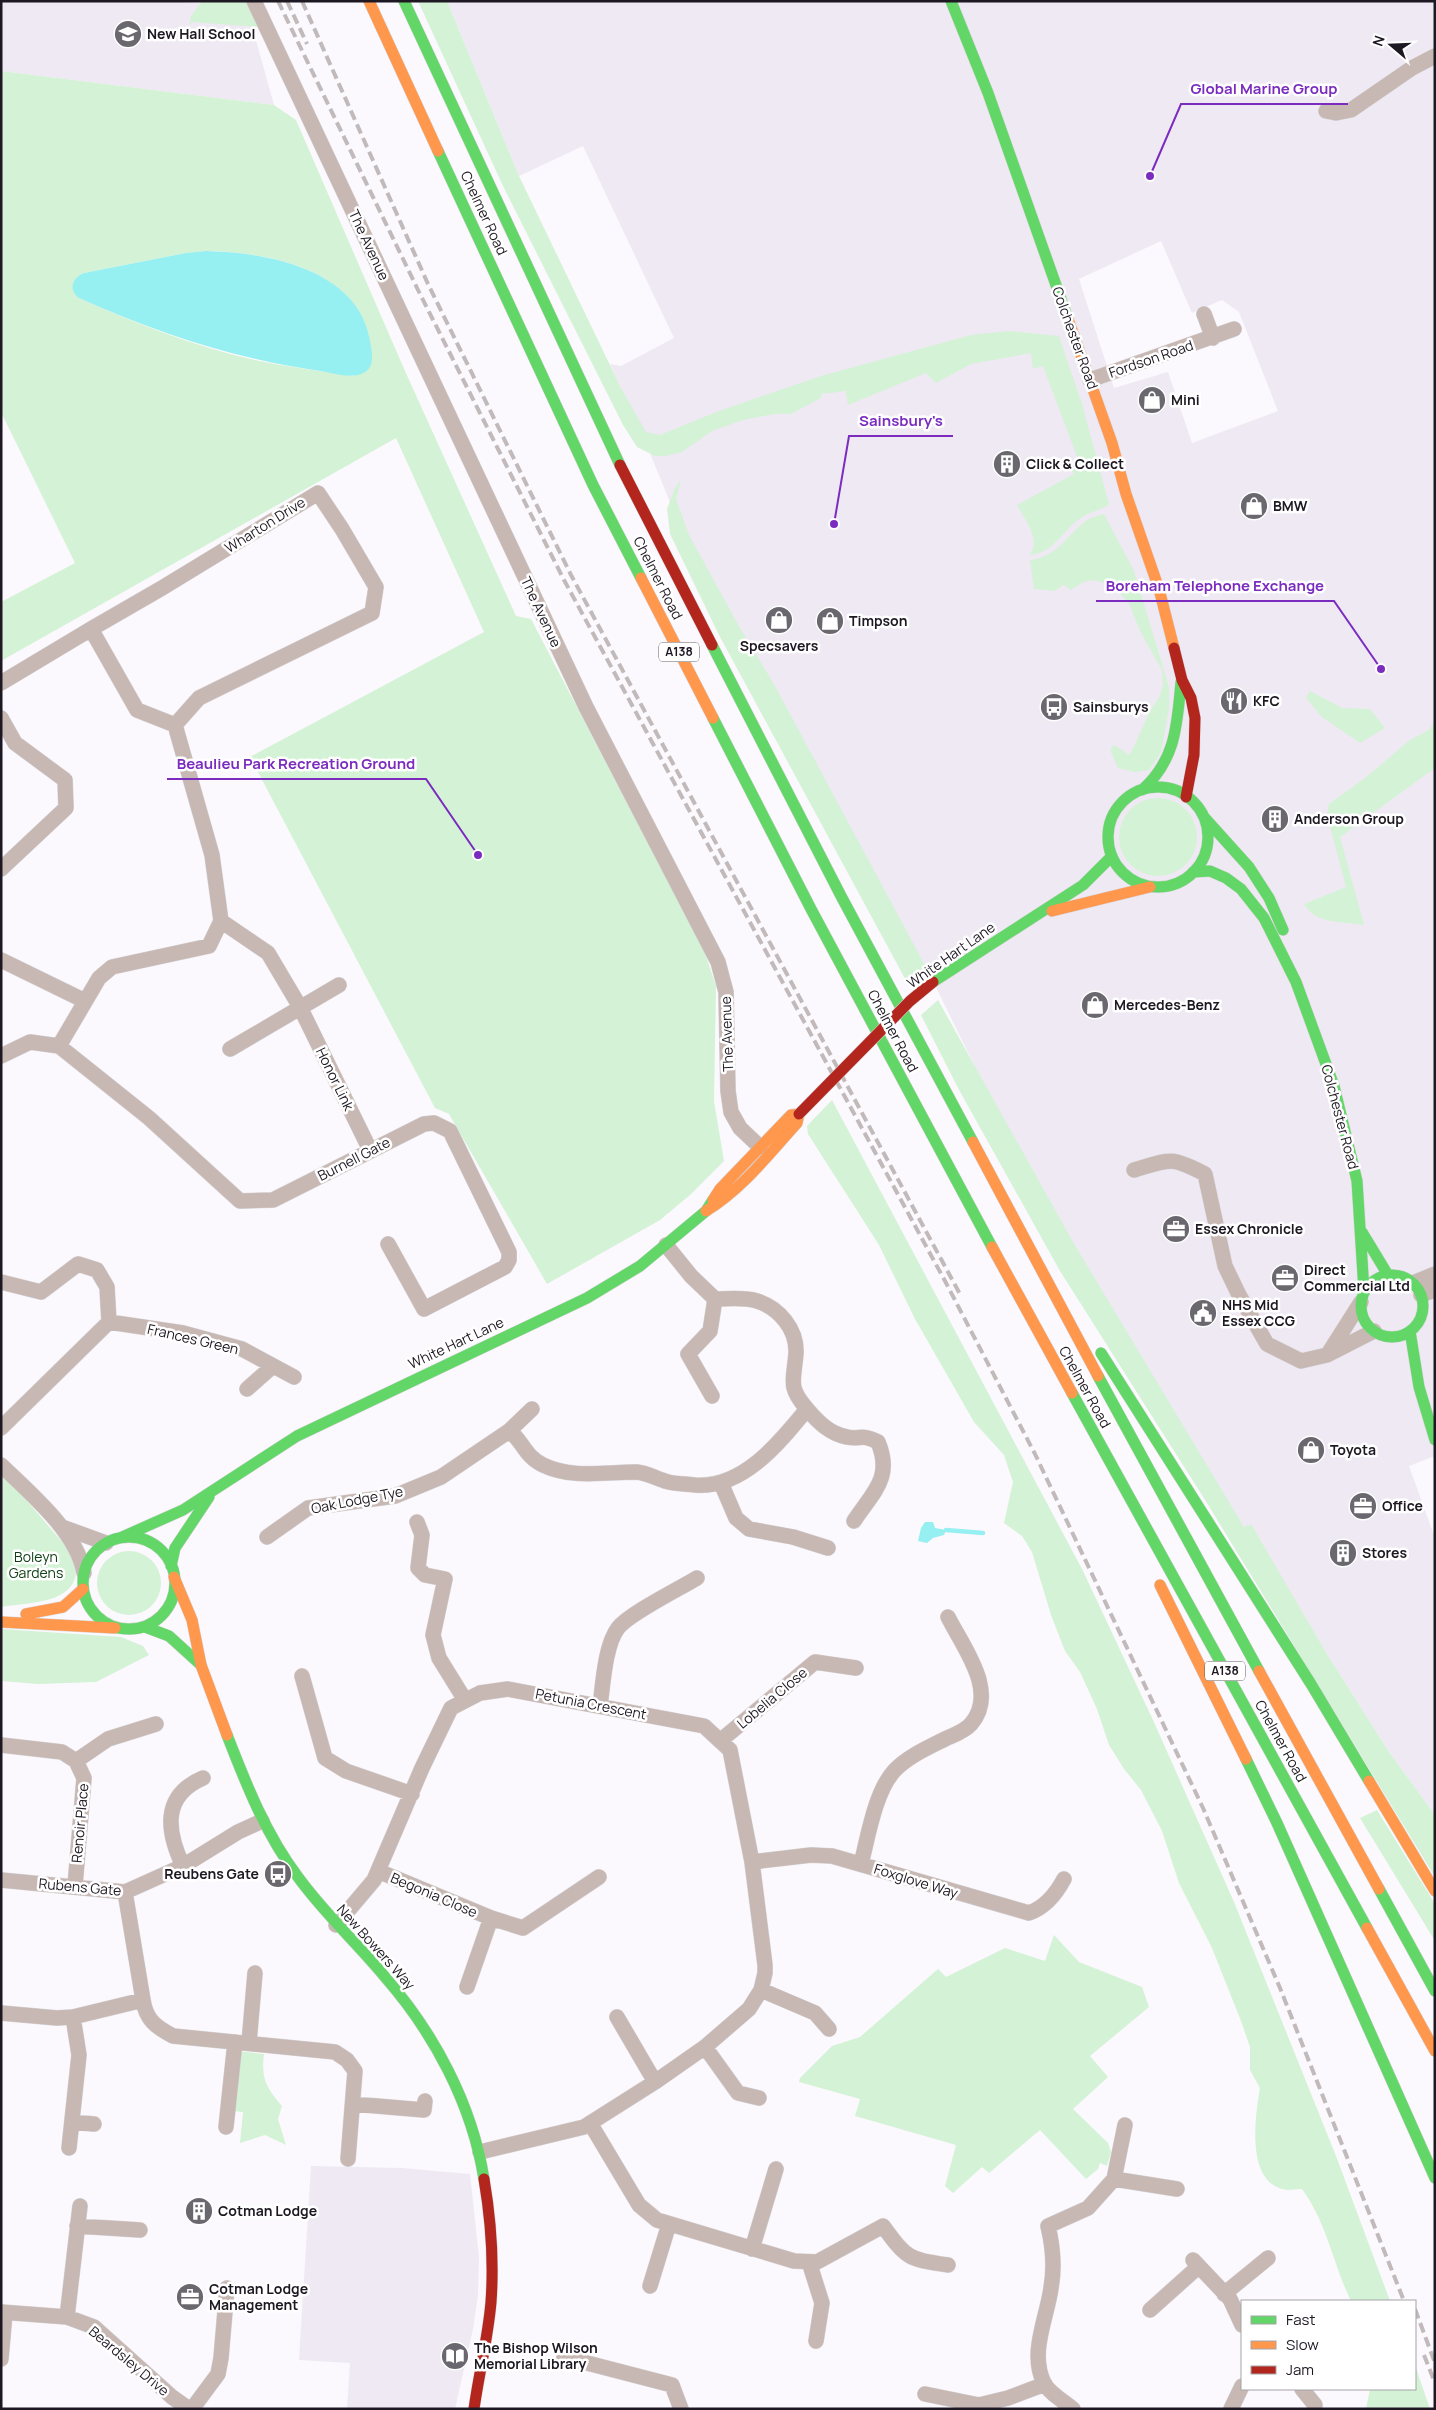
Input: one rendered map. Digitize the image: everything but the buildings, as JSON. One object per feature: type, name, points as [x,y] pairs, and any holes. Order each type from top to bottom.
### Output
[{"type":"main road","name":"Chelmer Road","points":[[370,1],[594,486],[811,909],[1015,1290],[1435,2051]]},
{"type":"main road","name":"Chelmer Road","points":[[404,1],[624,474],[840,896],[1029,1249],[1435,1991]]},
{"type":"main road","name":"Colchester Road","points":[[950,1],[988,93],[1090,380],[1159,589],[1182,680],[1191,698],[1195,718],[1194,755],[1186,797]]},
{"type":"main road","name":"Colchester Road","points":[[1142,790],[1160,775],[1170,753],[1177,725],[1182,680]]},
{"type":"main road","points":[[1164,788],[1186,797],[1202,815],[1207,831],[1207,844],[1202,859],[1194,872],[1172,885],[1150,886],[1128,877],[1120,869],[1112,856],[1108,836],[1111,820],[1116,810],[1126,799],[1142,790],[1164,788]]},
{"type":"main road","name":"Colchester Road","points":[[1202,815],[1245,861],[1269,898],[1290,944],[1296,982]]},
{"type":"main road","name":"White Hart Lane","points":[[113,1540],[183,1510],[212,1493],[297,1436],[587,1298],[640,1266],[706,1211],[718,1205],[797,1123],[799,1114],[910,1001],[933,982],[1083,885],[1112,856]]},
{"type":"main road","name":"Colchester Road","points":[[1194,872],[1210,871],[1226,878],[1241,888],[1264,918],[1296,982],[1334,1086],[1357,1181],[1363,1296]]},
{"type":"main road","name":"White Hart Lane","points":[[1042,913],[1150,886]]},
{"type":"main road","name":"White Hart Lane","points":[[706,1211],[720,1189],[760,1147],[791,1115],[799,1114]]},
{"type":"main road","name":"Colchester Road","points":[[1359,1227],[1388,1275]]},
{"type":"main road","name":"A138","points":[[1029,1249],[1107,1362],[1250,1588],[1435,1891]]},
{"type":"main road","points":[[1388,1275],[1399,1275],[1423,1289],[1422,1311],[1419,1321],[1410,1331],[1391,1341],[1374,1331],[1363,1317],[1363,1296],[1371,1283],[1388,1275]]},
{"type":"main road","points":[[1015,1290],[1124,1512]]},
{"type":"main road","points":[[1410,1331],[1419,1387],[1435,1440]]},
{"type":"main road","points":[[1404,1362],[1419,1387]]},
{"type":"main road","name":"White Hart Lane","points":[[173,1572],[175,1548],[212,1493]]},
{"type":"main road","points":[[1,1622],[120,1629],[145,1626],[157,1620],[169,1606],[174,1594],[173,1572],[164,1554],[152,1544],[137,1538],[113,1540],[92,1555],[84,1573],[83,1590],[86,1601],[93,1613],[108,1625],[120,1629]]},
{"type":"main road","name":"New Bowers Way","points":[[173,1572],[185,1599],[199,1642],[201,1665],[262,1821],[287,1863],[336,1925],[377,1966],[417,2017],[450,2074],[468,2113],[480,2152],[490,2209],[493,2252],[488,2326],[474,2409]]},
{"type":"main road","points":[[1155,1574],[1277,1823],[1435,2178]]},
{"type":"main road","points":[[1,1618],[52,1611],[63,1607],[83,1590]]},
{"type":"main road","name":"New Bowers Way","points":[[145,1626],[169,1636],[201,1665]]},
{"type":"street","name":"The Avenue","points":[[254,1],[586,707],[718,962],[726,992],[728,1091],[731,1112],[740,1128],[760,1147]]},
{"type":"street","points":[[1326,111],[1336,113],[1351,110],[1412,68],[1435,56]]},
{"type":"street","points":[[1204,314],[1213,338]]},
{"type":"street","name":"Fordson Road","points":[[1090,380],[1234,329]]},
{"type":"street","name":"Wharton Drive","points":[[91,629],[318,493],[342,529],[376,587],[372,613],[199,698],[175,725]]},
{"type":"street","points":[[1,682],[91,629],[137,710],[175,725],[212,855],[221,921],[210,946],[112,967],[99,978],[59,1046],[30,1042],[1,1056]]},
{"type":"street","points":[[1,718],[15,742],[65,780],[66,808],[1,869]]},
{"type":"street","name":"Honor Link","points":[[221,921],[268,953],[300,1007],[370,1150]]},
{"type":"street","points":[[1,960],[85,1001]]},
{"type":"street","points":[[230,1049],[339,985]]},
{"type":"street","name":"Burnell Gate","points":[[59,1046],[150,1118],[240,1201],[273,1200],[370,1150],[424,1124],[434,1122],[450,1132],[509,1252],[509,1260],[505,1267],[424,1309],[388,1244]]},
{"type":"street","points":[[1134,1170],[1168,1160],[1180,1161],[1205,1174],[1224,1266],[1267,1344],[1301,1361],[1328,1355],[1374,1331]]},
{"type":"street","points":[[666,1245],[692,1276],[715,1299],[756,1300],[776,1310],[792,1329],[796,1352],[792,1374],[796,1396],[807,1410],[833,1434],[849,1438],[864,1436],[878,1442],[885,1459],[882,1478],[854,1521]]},
{"type":"street","points":[[1,1282],[40,1292],[78,1264],[97,1270],[107,1287],[109,1322],[1,1428]]},
{"type":"street","points":[[1423,1289],[1435,1274]]},
{"type":"street","points":[[1328,1355],[1363,1296]]},
{"type":"street","points":[[712,1396],[688,1354],[710,1331],[715,1299]]},
{"type":"street","name":"Frances Green","points":[[109,1322],[192,1336],[242,1349],[294,1377]]},
{"type":"street","points":[[247,1389],[273,1366]]},
{"type":"street","name":"Oak Lodge Tye","points":[[267,1537],[308,1508],[395,1496],[441,1477],[508,1431],[532,1409]]},
{"type":"street","points":[[508,1431],[514,1434],[525,1452],[542,1464],[567,1473],[644,1472],[667,1482],[698,1485],[721,1483],[743,1472],[765,1454],[807,1410]]},
{"type":"street","points":[[1,1465],[62,1527],[79,1555],[84,1573]]},
{"type":"street","points":[[721,1483],[736,1518],[749,1529],[793,1537],[828,1548]]},
{"type":"street","points":[[417,1522],[422,1535],[418,1568],[424,1575],[445,1579],[433,1635],[438,1658],[465,1700]]},
{"type":"street","points":[[62,1527],[113,1540]]},
{"type":"street","points":[[600,1706],[609,1646],[618,1628],[633,1616],[697,1578]]},
{"type":"street","points":[[860,1864],[878,1800],[892,1773],[911,1757],[963,1731],[976,1717],[980,1706],[981,1684],[948,1617]]},
{"type":"street","name":"Lobelia Close","points":[[720,1741],[815,1662],[856,1668]]},
{"type":"street","points":[[302,1676],[324,1758],[346,1771],[412,1794]]},
{"type":"street","name":"Petunia Crescent","points":[[336,1925],[374,1880],[451,1708],[480,1692],[508,1689],[704,1726],[730,1750],[752,1862],[765,1965],[761,1990],[742,2017],[655,2082],[590,2124],[480,2152]]},
{"type":"street","points":[[1,1745],[62,1752],[76,1761],[108,1739],[156,1724]]},
{"type":"street","name":"Renoir Place","points":[[75,1886],[84,1778],[76,1761]]},
{"type":"street","points":[[183,1866],[175,1850],[169,1828],[174,1803],[188,1784],[203,1778]]},
{"type":"street","name":"Rubens Gate","points":[[1,1880],[126,1892],[183,1866],[238,1832],[262,1821]]},
{"type":"street","name":"Foxglove Way","points":[[752,1862],[811,1854],[832,1856],[1029,1913],[1042,1906],[1059,1889],[1064,1879]]},
{"type":"street","name":"Begonia Close","points":[[378,1872],[491,1918],[523,1928],[599,1876]]},
{"type":"street","points":[[126,1892],[145,2014],[156,2028],[173,2036],[335,2052],[355,2070],[348,2158]]},
{"type":"street","name":"Begonia Close","points":[[467,1987],[491,1918]]},
{"type":"street","points":[[226,2127],[255,1973]]},
{"type":"street","points":[[761,1990],[814,2013],[829,2029]]},
{"type":"street","points":[[1,2012],[57,2018],[73,2017],[142,2000]]},
{"type":"street","points":[[69,2148],[79,2056],[73,2017]]},
{"type":"street","points":[[617,2017],[655,2082]]},
{"type":"street","points":[[704,2046],[738,2093],[759,2098]]},
{"type":"street","points":[[353,2104],[424,2110],[425,2101]]},
{"type":"street","points":[[72,2122],[94,2124]]},
{"type":"street","points":[[590,2124],[639,2205],[657,2220],[794,2261],[809,2262],[817,2262],[883,2226],[898,2247],[913,2259],[948,2265]]},
{"type":"street","points":[[1073,2409],[1045,2384],[1038,2364],[1039,2342],[1052,2287],[1054,2253],[1048,2226],[1088,2208],[1114,2179],[1125,2125]]},
{"type":"street","points":[[752,2249],[776,2170]]},
{"type":"street","points":[[1114,2179],[1176,2189]]},
{"type":"street","points":[[67,2317],[80,2206]]},
{"type":"street","points":[[650,2286],[669,2224]]},
{"type":"street","points":[[77,2226],[140,2230]]},
{"type":"street","points":[[1224,2294],[1268,2258]]},
{"type":"street","points":[[809,2262],[822,2303],[816,2341]]},
{"type":"street","points":[[1150,2310],[1196,2264],[1230,2299],[1241,2323]]},
{"type":"street","points":[[191,2409],[218,2374],[228,2288]]},
{"type":"street","name":"Beardsley Drive","points":[[1,2358],[3,2313],[67,2317],[94,2327],[172,2397],[191,2409]]},
{"type":"street","points":[[564,2357],[672,2385],[681,2409]]},
{"type":"street","points":[[925,2394],[950,2404],[979,2405],[1008,2398],[1045,2384]]},
{"type":"street","points":[[1231,2409],[1241,2388]]},
{"type":"street","points":[[1303,2390],[1315,2406]]},
{"type":"shaded area","name":"New Hall School","points":[[1,1],[176,1],[247,8],[274,105],[1,71]]},
{"type":"shaded area","points":[[447,1],[1435,1],[1435,1456],[1409,1466],[1435,1538],[1435,1815],[1389,1752],[1327,1654],[1250,1525],[1244,1527],[1065,1250],[928,971],[676,517],[645,441],[610,364],[621,366],[674,338],[583,146],[519,176]],"holes":[[[1161,241],[1192,313],[1222,300],[1239,312],[1278,411],[1192,443],[1168,372],[1114,388],[1079,279]]]},
{"type":"shaded area","points":[[311,2166],[402,2168],[470,2174],[479,2257],[478,2296],[473,2329],[455,2409],[347,2409],[350,2363],[299,2360]]},
{"type":"green space","points":[[202,1],[260,1],[272,28],[192,22],[189,26],[191,16]]},
{"type":"green space","points":[[418,1],[447,1],[519,176],[621,388],[646,432],[660,435],[719,411],[821,376],[971,335],[1009,331],[1059,336],[1082,404],[1109,504],[1074,523],[1046,550],[1030,555],[1034,543],[1033,536],[1028,523],[1017,505],[1074,474],[1069,466],[1079,462],[1043,366],[1033,369],[1031,353],[971,364],[936,383],[926,373],[848,405],[846,391],[821,394],[821,398],[791,414],[774,414],[743,420],[712,431],[682,452],[666,456],[655,456],[637,447],[623,425],[503,186]]},
{"type":"green space","points":[[1,71],[274,105],[296,120],[405,371],[516,616],[531,619],[705,953],[716,986],[714,1101],[724,1161],[690,1195],[660,1220],[547,1284],[449,1114],[435,1108],[250,757],[484,632],[396,438],[1,661],[1,602],[75,563],[1,412]],"holes":[[[206,251],[234,252],[290,263],[317,274],[339,289],[357,309],[368,333],[371,364],[353,376],[259,361],[212,349],[167,334],[79,298],[84,273],[186,253]]]},
{"type":"green space","points":[[681,480],[676,499],[689,535],[736,621],[775,686],[928,971],[909,986],[719,635],[670,534],[667,509],[675,488]]},
{"type":"green space","points":[[1104,514],[1134,571],[1169,687],[1169,709],[1161,752],[1149,770],[1135,772],[1118,768],[1110,750],[1114,745],[1130,755],[1150,711],[1160,696],[1163,685],[1162,670],[1140,631],[1129,603],[1116,589],[1106,583],[1093,580],[1083,582],[1071,590],[1064,585],[1054,591],[1034,589],[1030,560],[1047,555],[1084,522]]},
{"type":"green space","points":[[1310,691],[1342,708],[1370,709],[1385,728],[1360,743],[1322,717],[1306,698]]},
{"type":"green space","points":[[1435,721],[1435,768],[1340,837],[1364,925],[1331,921],[1315,916],[1304,904],[1346,887],[1327,815],[1329,804],[1365,778],[1410,740],[1429,730]]},
{"type":"green space","points":[[1158,798],[1173,801],[1185,810],[1194,822],[1197,837],[1194,852],[1185,864],[1173,873],[1158,876],[1143,873],[1131,864],[1122,852],[1119,837],[1122,822],[1131,810],[1143,801]]},
{"type":"green space","points":[[938,1000],[1073,1242],[1244,1527],[1251,1524],[1327,1654],[1389,1752],[1435,1815],[1435,1877],[1207,1503],[1060,1271],[958,1088],[921,1015]]},
{"type":"green space","points":[[832,1100],[1082,1569],[1153,1720],[1234,1902],[1336,2156],[1390,2300],[1351,2300],[1318,2216],[1302,2189],[1287,2190],[1274,2185],[1264,2176],[1256,2148],[1255,2131],[1260,2088],[1250,2070],[1250,2047],[1241,2021],[1212,1948],[1179,1883],[1162,1831],[1141,1790],[1124,1769],[1109,1745],[1097,1709],[1080,1672],[1065,1651],[1051,1615],[1032,1552],[1022,1536],[1004,1523],[1013,1482],[1004,1455],[974,1422],[915,1319],[879,1245],[808,1134],[807,1126]]},
{"type":"green space","name":"Boleyn Gardens","points":[[1,1475],[23,1496],[74,1556],[76,1572],[73,1584],[55,1598],[1,1607]]},
{"type":"green space","points":[[123,1551],[135,1551],[152,1560],[159,1571],[161,1583],[159,1595],[152,1606],[135,1615],[123,1615],[111,1610],[102,1601],[97,1589],[97,1577],[102,1565],[111,1556]]},
{"type":"green space","points":[[1,1629],[121,1637],[143,1646],[149,1655],[96,1682],[38,1684],[1,1681]]},
{"type":"green space","points":[[1377,1810],[1435,1904],[1435,1941],[1360,1818]]},
{"type":"green space","points":[[1054,1935],[1079,1962],[1142,1987],[1149,2007],[1090,2056],[1108,2077],[1073,2109],[1108,2143],[1111,2152],[1107,2166],[1100,2163],[1098,2169],[1086,2179],[1040,2130],[989,2173],[982,2167],[953,2193],[945,2186],[956,2145],[855,2116],[860,2099],[799,2082],[800,2078],[832,2046],[860,2037],[938,1969],[946,1977],[1005,1948],[1045,1961]]},
{"type":"green space","points":[[237,2051],[264,2054],[263,2070],[268,2088],[282,2106],[278,2119],[286,2145],[265,2135],[240,2143],[243,2112],[231,2111]]},
{"type":"green space","points":[[1416,2368],[1430,2409],[1366,2409],[1370,2390],[1416,2390]]},
{"type":"water","points":[[206,251],[255,255],[281,261],[306,269],[329,281],[348,297],[362,317],[370,341],[372,358],[368,369],[355,376],[343,375],[289,366],[227,352],[167,333],[108,311],[79,298],[73,291],[74,281],[84,273],[186,253]]},
{"type":"water","points":[[925,1522],[933,1522],[935,1528],[946,1530],[944,1535],[933,1538],[927,1543],[918,1541],[921,1528]]},
{"type":"waterway","points":[[946,1530],[983,1533]]},
{"type":"railway","points":[[278,1],[418,290],[564,580],[945,1281],[1035,1454],[1203,1808],[1280,1988],[1404,2300]]},
{"type":"railway","points":[[287,1],[307,44]]},
{"type":"railway","points":[[302,1],[428,284],[571,575],[961,1296]]},
{"type":"railway","points":[[1416,2312],[1435,2363]]},
{"type":"railway","points":[[1424,2355],[1435,2383]]},
{"type":"traffic: fast","points":[[404,1],[620,465]]},
{"type":"traffic: fast","points":[[951,1],[988,93],[1068,319]]},
{"type":"traffic: fast","points":[[438,151],[593,485],[641,578]]},
{"type":"traffic: fast","points":[[712,645],[841,896],[973,1142]]},
{"type":"traffic: fast","points":[[1142,790],[1162,767],[1173,741],[1181,682]]},
{"type":"traffic: fast","points":[[713,718],[811,909],[992,1247]]},
{"type":"traffic: fast","points":[[1158,787],[1177,791],[1193,802],[1204,818],[1208,837],[1204,856],[1193,872],[1177,883],[1158,887],[1139,883],[1123,872],[1112,856],[1108,837],[1112,818],[1123,802],[1139,791],[1158,787]]},
{"type":"traffic: fast","points":[[1204,817],[1249,867],[1269,898],[1283,930]]},
{"type":"traffic: fast","points":[[933,982],[1083,885],[1112,856]]},
{"type":"traffic: fast","points":[[1193,872],[1210,871],[1226,878],[1241,889],[1264,918],[1296,982],[1334,1086],[1357,1181],[1364,1291]]},
{"type":"traffic: fast","points":[[120,1538],[183,1510],[297,1436],[587,1298],[640,1266],[706,1211],[713,1200]]},
{"type":"traffic: fast","points":[[1362,1232],[1388,1275]]},
{"type":"traffic: fast","points":[[1392,1275],[1409,1280],[1414,1284],[1418,1289],[1423,1306],[1418,1323],[1414,1328],[1409,1332],[1392,1337],[1375,1332],[1370,1328],[1366,1323],[1361,1306],[1366,1289],[1370,1284],[1375,1280],[1392,1275]]},
{"type":"traffic: fast","points":[[1410,1331],[1419,1387],[1435,1440]]},
{"type":"traffic: fast","points":[[1101,1353],[1311,1684],[1369,1781]]},
{"type":"traffic: fast","points":[[1098,1376],[1259,1671]]},
{"type":"traffic: fast","points":[[1072,1393],[1367,1928]]},
{"type":"traffic: fast","points":[[171,1566],[175,1548],[209,1497]]},
{"type":"traffic: fast","points":[[129,1537],[147,1540],[162,1550],[172,1565],[175,1583],[172,1601],[162,1616],[147,1626],[129,1629],[111,1626],[96,1616],[86,1601],[83,1583],[86,1565],[96,1550],[111,1540],[129,1537]]},
{"type":"traffic: fast","points":[[145,1627],[169,1636],[201,1665]]},
{"type":"traffic: fast","points":[[227,1735],[266,1827],[287,1861],[308,1890],[403,1999],[435,2046],[460,2097],[470,2124],[484,2179]]},
{"type":"traffic: fast","points":[[1246,1759],[1277,1823],[1435,2178]]},
{"type":"traffic: fast","points":[[1379,1889],[1435,1991]]},
{"type":"traffic: slow","points":[[369,1],[438,151]]},
{"type":"traffic: slow","points":[[1068,319],[1112,443],[1126,494],[1159,589],[1174,648]]},
{"type":"traffic: slow","points":[[641,578],[713,718]]},
{"type":"traffic: slow","points":[[1052,911],[1150,887]]},
{"type":"traffic: slow","points":[[706,1211],[743,1182],[755,1170],[797,1123],[799,1114],[791,1115],[720,1189],[713,1200]]},
{"type":"traffic: slow","points":[[973,1142],[1098,1376]]},
{"type":"traffic: slow","points":[[992,1247],[1072,1393]]},
{"type":"traffic: slow","points":[[174,1577],[192,1620],[201,1665],[227,1735]]},
{"type":"traffic: slow","points":[[1160,1585],[1246,1759]]},
{"type":"traffic: slow","points":[[26,1614],[63,1607],[83,1589]]},
{"type":"traffic: slow","points":[[1,1622],[115,1628]]},
{"type":"traffic: slow","points":[[1259,1671],[1379,1889]]},
{"type":"traffic: slow","points":[[1369,1781],[1435,1891]]},
{"type":"traffic: slow","points":[[1367,1928],[1435,2051]]},
{"type":"traffic: jam","points":[[620,465],[712,645]]},
{"type":"traffic: jam","points":[[1174,648],[1182,680],[1191,698],[1195,718],[1194,755],[1186,797]]},
{"type":"traffic: jam","points":[[799,1114],[910,1001],[933,982]]},
{"type":"traffic: jam","points":[[474,2409],[488,2329],[492,2286],[491,2240],[484,2179]]},
{"type":"place","name":"New Hall School","points":[[128,34]]},
{"type":"place","name":"Global Marine Group","points":[[1150,176]]},
{"type":"place","name":"Mini","points":[[1152,400]]},
{"type":"place","name":"Click & Collect","points":[[1007,464]]},
{"type":"place","name":"BMW","points":[[1254,506]]},
{"type":"place","name":"Sainsbury's","points":[[834,524]]},
{"type":"place","name":"Specsavers","points":[[779,620]]},
{"type":"place","name":"Timpson","points":[[830,621]]},
{"type":"place","name":"Boreham Telephone Exchange","points":[[1381,669]]},
{"type":"place","name":"KFC","points":[[1234,701]]},
{"type":"place","name":"Sainsburys","points":[[1054,707]]},
{"type":"place","name":"Anderson Group","points":[[1275,819]]},
{"type":"place","name":"Beaulieu Park Recreation Ground","points":[[478,855]]},
{"type":"place","name":"Mercedes-Benz","points":[[1095,1005]]},
{"type":"place","name":"Essex Chronicle","points":[[1176,1229]]},
{"type":"place","name":"Direct Commercial Ltd","points":[[1285,1278]]},
{"type":"place","name":"NHS Mid Essex CCG","points":[[1203,1313]]},
{"type":"place","name":"Toyota","points":[[1311,1450]]},
{"type":"place","name":"Office","points":[[1363,1506]]},
{"type":"place","name":"Stores","points":[[1343,1553]]},
{"type":"place","name":"Reubens Gate","points":[[278,1874]]},
{"type":"place","name":"Cotman Lodge","points":[[199,2211]]},
{"type":"place","name":"Cotman Lodge Management","points":[[190,2297]]},
{"type":"place","name":"The Bishop Wilson Memorial Library","points":[[455,2356]]}]
